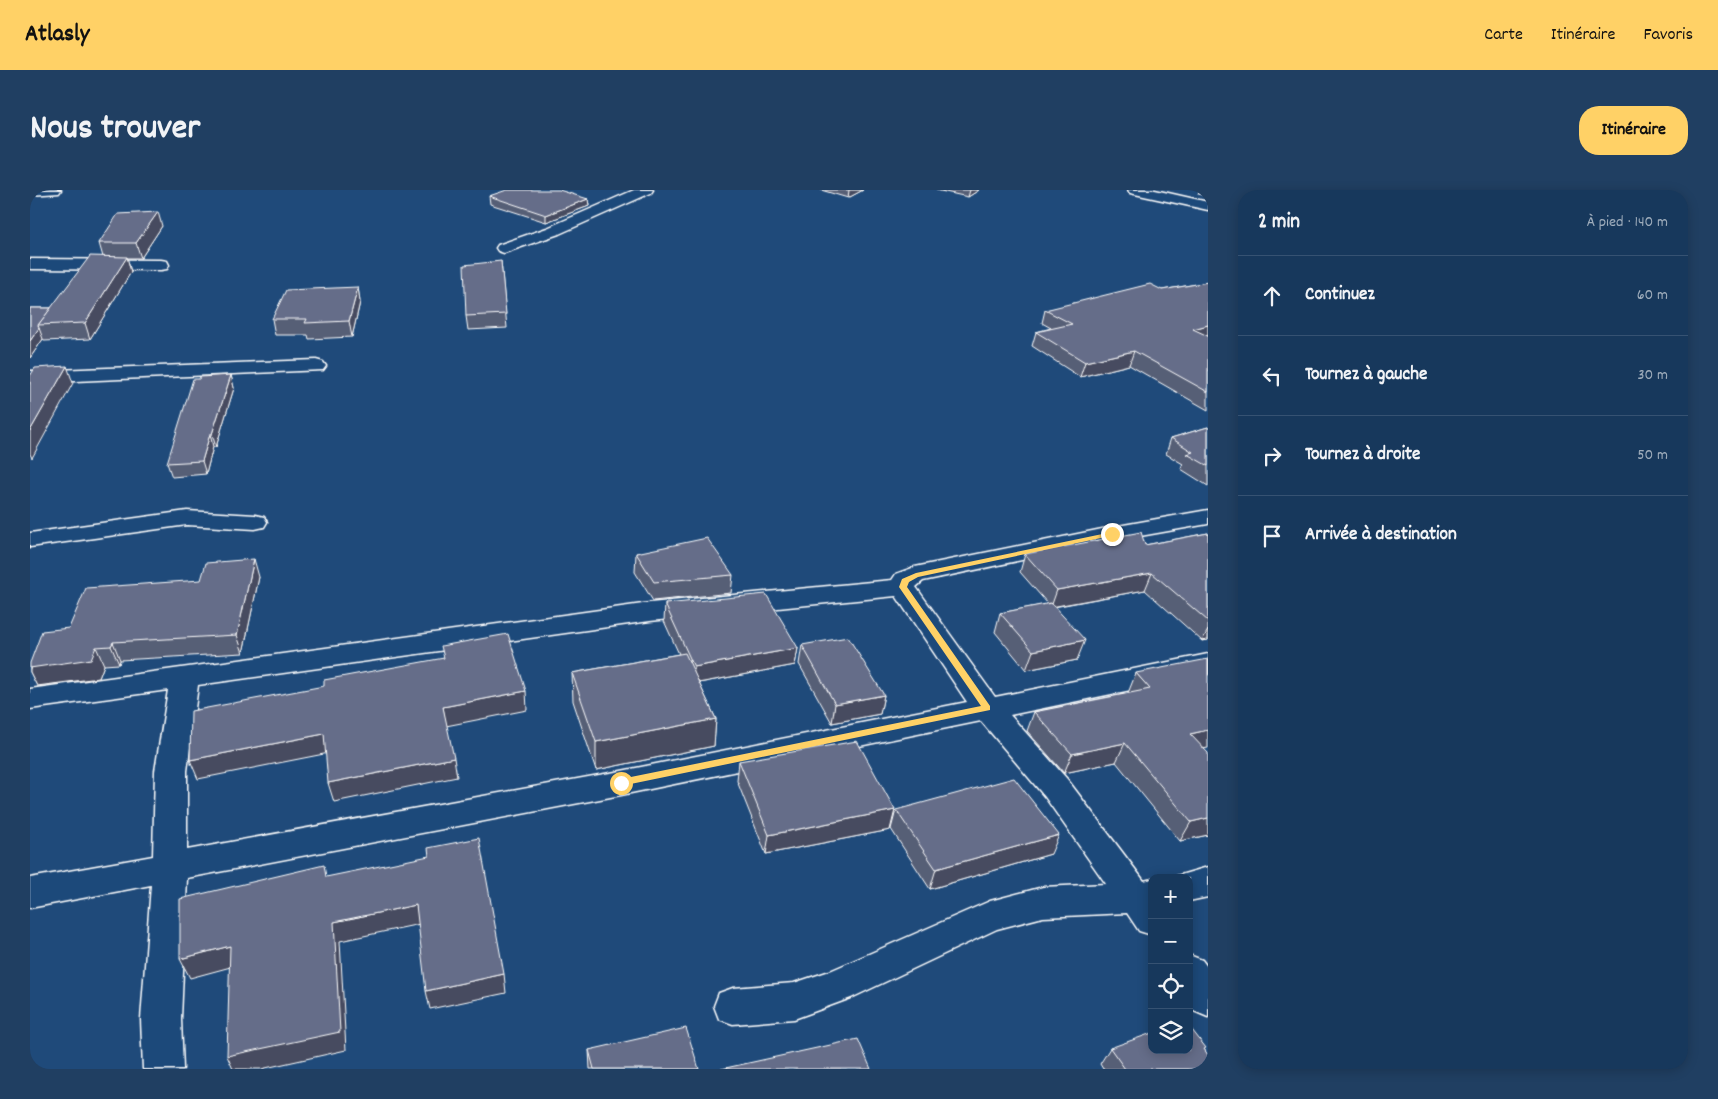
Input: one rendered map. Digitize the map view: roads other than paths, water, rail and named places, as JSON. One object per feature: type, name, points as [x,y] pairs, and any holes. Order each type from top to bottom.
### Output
[{"type":"street","points":[[30,191],[54,190]]},
{"type":"street","points":[[504,248],[553,231],[646,190]]},
{"type":"street","points":[[1135,190],[1208,206]]},
{"type":"street","points":[[30,264],[161,265]]},
{"type":"street","points":[[30,377],[316,366]]},
{"type":"street","points":[[903,587],[905,580],[916,575],[1112,534],[1208,517]]},
{"type":"street","points":[[30,540],[187,518],[255,522]]},
{"type":"street","points":[[30,699],[650,612],[903,587]]},
{"type":"street","points":[[903,587],[987,708],[1056,788],[1146,903]]},
{"type":"street","points":[[30,893],[631,781],[1208,664]]},
{"type":"street","points":[[163,1069],[161,1019],[170,868],[171,772],[184,677]]},
{"type":"street","points":[[1193,885],[1208,882]]},
{"type":"street","points":[[733,1006],[794,1000],[838,986],[990,916],[1043,902],[1146,903]]},
{"type":"street","points":[[1193,978],[1208,999]]}]
